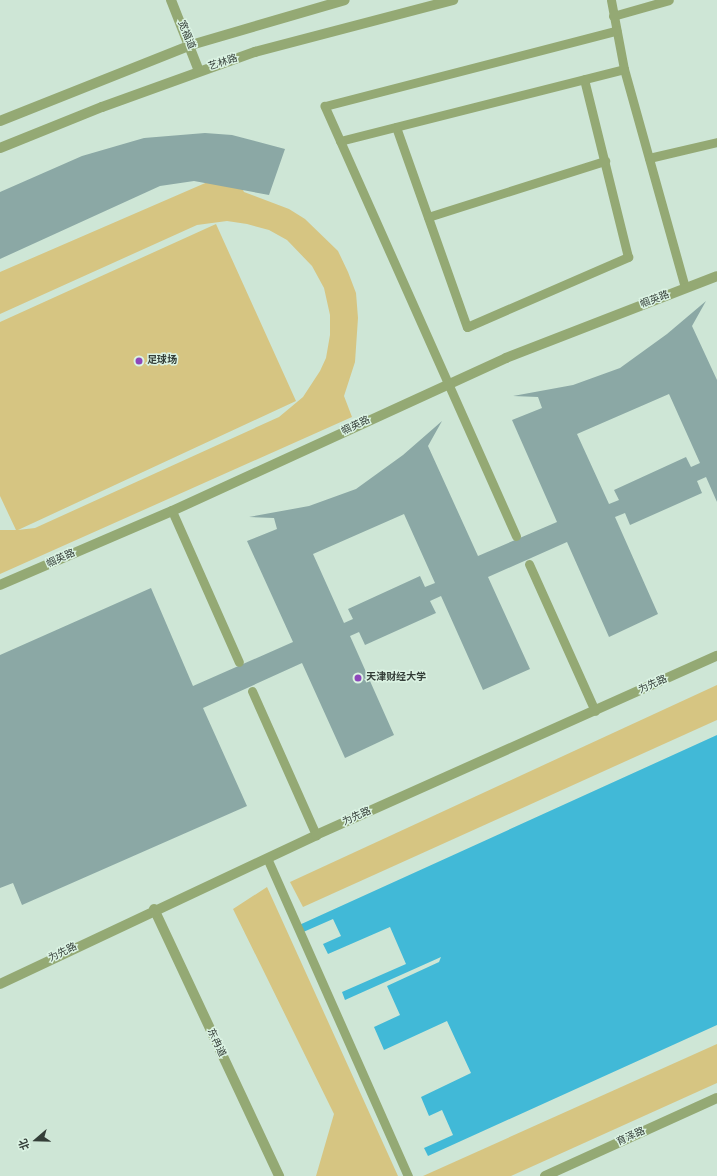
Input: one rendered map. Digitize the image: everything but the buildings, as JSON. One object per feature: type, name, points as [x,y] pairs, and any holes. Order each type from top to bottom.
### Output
[{"type":"street","name":"宽福道","points":[[171,0],[191,45],[199,71]]},
{"type":"street","points":[[0,121],[191,45],[345,0]]},
{"type":"street","name":"艺林路","points":[[0,148],[199,71],[308,37],[453,0]]},
{"type":"street","name":"帼英路","points":[[0,585],[172,511],[506,358],[717,276]]},
{"type":"street","name":"为先路","points":[[0,984],[154,910],[316,835],[717,656]]},
{"type":"street","name":"东冉道","points":[[154,910],[279,1176]]},
{"type":"street","name":"育泽路","points":[[545,1176],[717,1098]]},
{"type":"lane","points":[[611,0],[624,69],[685,288]]},
{"type":"lane","points":[[613,16],[669,0]]},
{"type":"lane","points":[[516,536],[325,106],[616,31]]},
{"type":"lane","points":[[340,141],[624,69]]},
{"type":"lane","points":[[396,127],[467,327],[628,257],[584,79]]},
{"type":"lane","points":[[649,158],[717,142]]},
{"type":"lane","points":[[428,217],[605,161]]},
{"type":"lane","points":[[172,511],[239,662]]},
{"type":"lane","points":[[529,564],[595,711]]},
{"type":"lane","points":[[252,691],[316,835]]},
{"type":"lane","points":[[267,858],[408,1176]]},
{"type":"shaded area","name":"足球场","points":[[233,171],[244,192],[289,209],[305,219],[338,251],[356,293],[358,318],[355,362],[344,396],[352,417],[0,574],[0,530],[16,530],[0,496],[0,322],[216,224],[296,401],[18,530],[35,528],[279,417],[303,397],[320,371],[326,358],[330,335],[330,315],[324,288],[312,266],[287,240],[269,230],[247,224],[227,221],[197,225],[0,314],[0,272]]},
{"type":"shaded area","points":[[717,685],[717,720],[303,907],[290,882]]},
{"type":"shaded area","points":[[267,887],[398,1176],[316,1176],[334,1114],[233,909]]},
{"type":"shaded area","points":[[717,1044],[717,1083],[511,1176],[423,1176]]},
{"type":"water","points":[[717,735],[717,1025],[428,1156],[424,1148],[453,1135],[442,1110],[429,1116],[421,1097],[471,1073],[447,1021],[384,1050],[374,1027],[400,1015],[387,986],[439,962],[441,957],[345,1000],[342,992],[406,964],[390,927],[328,954],[323,944],[341,936],[333,919],[301,933],[297,926]]},
{"type":"place","name":"足球场","points":[[139,361]]},
{"type":"place","name":"天津财经大学","points":[[358,678]]}]
